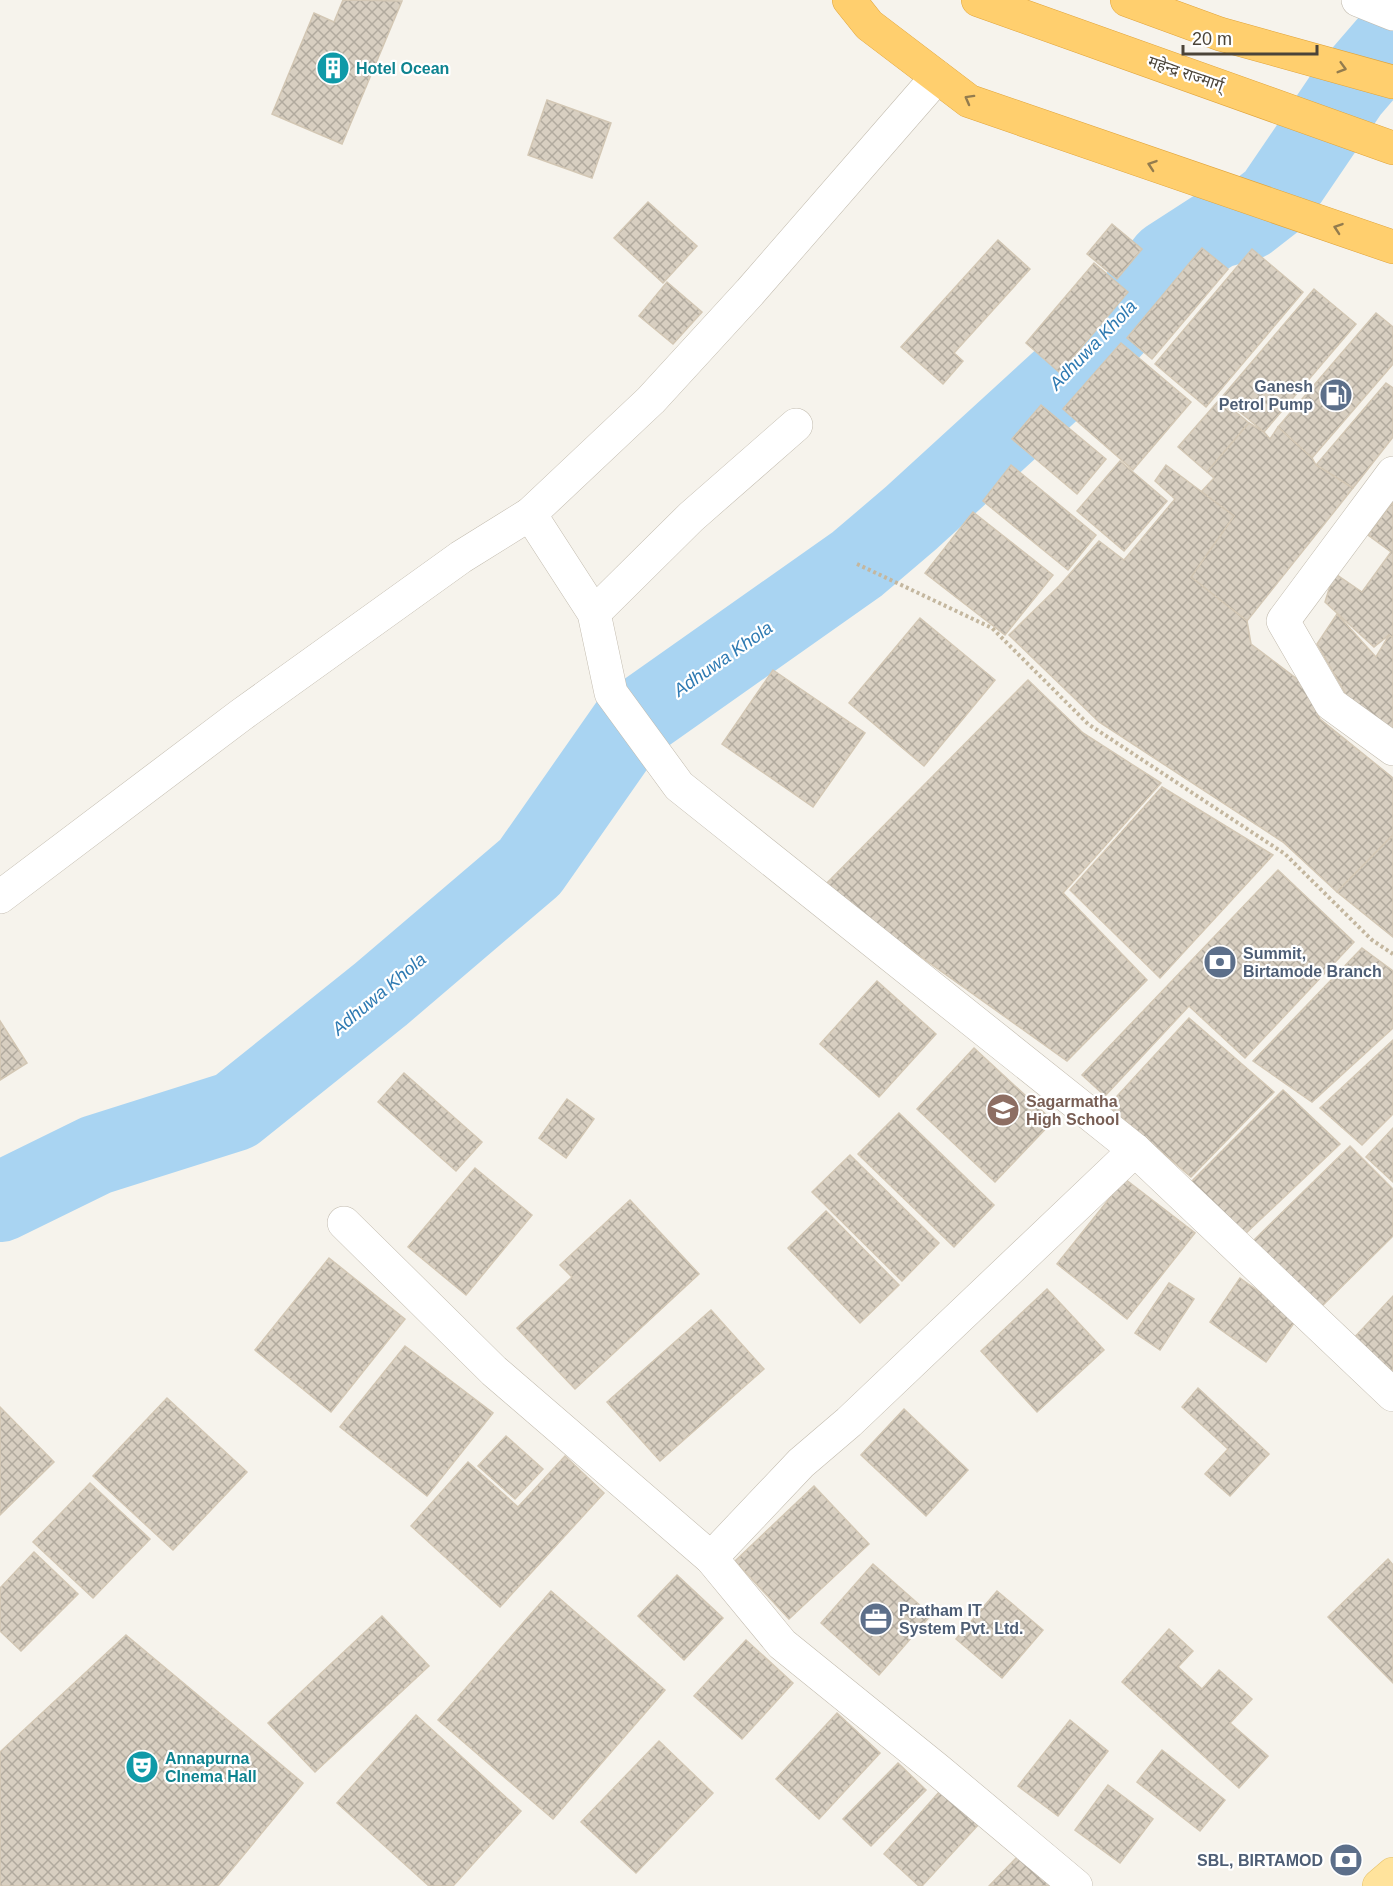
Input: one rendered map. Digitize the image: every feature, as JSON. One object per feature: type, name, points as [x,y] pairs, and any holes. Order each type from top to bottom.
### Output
[{"type":"highway","points":[[849,0],[869,25],[969,101],[1393,247]]},
{"type":"highway","name":"महेन्द्र राज्मार्ग्","points":[[978,0],[1386,146]]},
{"type":"highway","points":[[1127,0],[1220,34],[1393,82]]},
{"type":"main road","points":[[1379,1886],[1393,1874]]},
{"type":"street","points":[[0,897],[241,715],[461,557],[530,514],[651,400],[750,292],[937,77]]},
{"type":"street","points":[[594,613],[691,517],[796,425]]},
{"type":"street","points":[[1393,473],[1282,621],[1331,704],[1393,749]]},
{"type":"street","points":[[530,514],[594,613],[611,693],[679,786],[1135,1150],[1393,1395]]},
{"type":"street","points":[[711,1558],[801,1462],[849,1422],[1135,1150]]},
{"type":"street","points":[[345,1223],[494,1371],[711,1558],[782,1644],[1076,1886]]},
{"type":"path","points":[[858,564],[992,628],[1088,724],[1285,854],[1372,940],[1393,954]]},
{"type":"building","name":"Hotel Ocean","points":[[343,0],[402,1],[342,144],[272,114],[314,13],[334,22]]},
{"type":"building","points":[[547,100],[611,123],[592,178],[528,155]]},
{"type":"building","points":[[648,202],[697,246],[663,283],[614,238]]},
{"type":"building","points":[[1112,224],[1142,249],[1117,279],[1087,254]]},
{"type":"building","points":[[998,240],[1030,269],[954,353],[963,361],[943,384],[901,347]]},
{"type":"building","points":[[1202,248],[1228,269],[1152,359],[1127,338]]},
{"type":"building","points":[[1252,249],[1303,292],[1206,407],[1155,364]]},
{"type":"building","points":[[1094,263],[1128,292],[1060,373],[1026,343]]},
{"type":"building","points":[[667,282],[702,312],[673,344],[639,316]]},
{"type":"building","points":[[1314,289],[1356,324],[1264,432],[1222,397]]},
{"type":"building","name":"Ganesh Petrol Pump","points":[[1376,313],[1393,327],[1393,364],[1312,458],[1278,427]]},
{"type":"building","points":[[1121,343],[1191,402],[1133,470],[1063,409]]},
{"type":"building","points":[[1386,383],[1393,388],[1393,437],[1353,488],[1316,465]]},
{"type":"building","points":[[1220,399],[1249,423],[1207,472],[1178,447]]},
{"type":"building","points":[[1041,405],[1106,459],[1077,494],[1012,439]]},
{"type":"building","points":[[1249,423],[1264,432],[1270,439],[1278,427],[1312,458],[1316,465],[1353,488],[1247,621],[1191,577],[1234,516],[1201,492],[1214,478],[1207,472]]},
{"type":"building","points":[[1120,461],[1167,501],[1124,551],[1077,511]]},
{"type":"building","points":[[1011,465],[1096,535],[1068,570],[983,501]]},
{"type":"building","points":[[1166,465],[1234,516],[1191,577],[1247,621],[1251,644],[1305,685],[1320,719],[1393,778],[1393,835],[1337,892],[1283,842],[1099,722],[1009,635],[1059,586],[1099,541],[1124,560],[1175,499],[1155,481]]},
{"type":"building","points":[[1393,502],[1393,638],[1389,635],[1374,647],[1325,602],[1334,573],[1362,592],[1391,552],[1368,535]]},
{"type":"building","points":[[973,512],[1053,575],[1005,635],[925,573]]},
{"type":"building","points":[[1337,614],[1376,657],[1389,635],[1393,638],[1393,730],[1348,698],[1317,644]]},
{"type":"building","points":[[920,618],[995,680],[924,766],[849,703]]},
{"type":"building","points":[[773,670],[865,733],[813,807],[722,744]]},
{"type":"building","points":[[1028,680],[1083,733],[1161,783],[1063,893],[1147,980],[1067,1061],[823,887]]},
{"type":"building","points":[[1162,787],[1273,855],[1160,978],[1070,890]]},
{"type":"building","points":[[1393,835],[1393,937],[1337,892]]},
{"type":"building","points":[[1278,870],[1354,942],[1245,1058],[1189,1006],[1105,1096],[1082,1075]]},
{"type":"building","points":[[1362,948],[1393,971],[1393,1028],[1312,1102],[1253,1061]]},
{"type":"building","points":[[877,981],[936,1034],[879,1097],[820,1044]]},
{"type":"building","points":[[1189,1018],[1274,1092],[1191,1177],[1108,1106]]},
{"type":"building","points":[[0,1021],[27,1063],[0,1080]]},
{"type":"building","points":[[1393,1040],[1393,1114],[1362,1145],[1320,1108]]},
{"type":"building","points":[[974,1048],[1053,1121],[995,1182],[917,1109]]},
{"type":"building","points":[[404,1073],[482,1142],[456,1171],[378,1102]]},
{"type":"building","points":[[1283,1090],[1340,1144],[1244,1235],[1190,1183]]},
{"type":"building","points":[[567,1099],[594,1119],[566,1158],[539,1138]]},
{"type":"building","points":[[899,1113],[994,1205],[954,1247],[858,1154]]},
{"type":"building","points":[[1393,1128],[1393,1182],[1366,1157]]},
{"type":"building","points":[[1350,1146],[1393,1189],[1393,1236],[1317,1311],[1251,1243]]},
{"type":"building","points":[[850,1155],[939,1243],[902,1281],[812,1192]]},
{"type":"building","points":[[475,1168],[532,1215],[466,1295],[408,1247]]},
{"type":"building","points":[[1125,1179],[1195,1233],[1127,1319],[1057,1264]]},
{"type":"building","points":[[630,1200],[699,1274],[575,1389],[517,1328],[572,1277],[560,1265]]},
{"type":"building","points":[[826,1211],[899,1285],[860,1323],[788,1248]]},
{"type":"building","points":[[329,1258],[405,1319],[331,1412],[255,1350]]},
{"type":"building","points":[[1240,1278],[1297,1319],[1266,1362],[1210,1322]]},
{"type":"building","points":[[1169,1283],[1194,1299],[1160,1350],[1135,1333]]},
{"type":"building","points":[[1047,1289],[1104,1350],[1037,1412],[981,1351]]},
{"type":"building","points":[[1393,1296],[1393,1375],[1353,1339]]},
{"type":"building","points":[[711,1310],[764,1369],[660,1461],[607,1402]]},
{"type":"building","points":[[405,1346],[493,1413],[427,1496],[340,1427]]},
{"type":"building","points":[[1198,1388],[1269,1454],[1230,1496],[1205,1474],[1228,1449],[1182,1407]]},
{"type":"building","points":[[167,1398],[247,1472],[173,1550],[93,1476]]},
{"type":"building","points":[[0,1407],[54,1462],[0,1515]]},
{"type":"building","points":[[904,1409],[968,1470],[926,1516],[861,1455]]},
{"type":"building","points":[[506,1436],[543,1469],[515,1499],[478,1466]]},
{"type":"building","points":[[565,1456],[604,1493],[500,1607],[411,1526],[468,1462],[518,1507]]},
{"type":"building","points":[[90,1483],[150,1539],[93,1598],[33,1542]]},
{"type":"building","points":[[814,1486],[869,1544],[789,1619],[735,1561]]},
{"type":"building","points":[[34,1552],[78,1594],[21,1651],[0,1631],[0,1588]]},
{"type":"building","points":[[1388,1559],[1393,1565],[1393,1683],[1328,1617]]},
{"type":"building","name":"Pratham IT System Pvt. Ltd.","points":[[873,1564],[931,1615],[879,1675],[821,1623]]},
{"type":"building","points":[[677,1575],[723,1618],[684,1660],[638,1616]]},
{"type":"building","points":[[551,1591],[665,1690],[553,1819],[438,1720]]},
{"type":"building","points":[[997,1591],[1043,1630],[1002,1678],[956,1639]]},
{"type":"building","points":[[382,1616],[429,1666],[315,1772],[268,1723]]},
{"type":"building","points":[[1169,1629],[1193,1651],[1178,1667],[1202,1689],[1219,1670],[1252,1699],[1230,1723],[1268,1756],[1239,1788],[1122,1682]]},
{"type":"building","name":"Annapurna CInema Hall","points":[[126,1635],[303,1783],[218,1886],[0,1886],[0,1752]]},
{"type":"building","points":[[746,1640],[793,1683],[742,1739],[694,1696]]},
{"type":"building","points":[[837,1713],[880,1753],[819,1819],[776,1779]]},
{"type":"building","points":[[416,1715],[521,1811],[453,1886],[429,1886],[337,1803]]},
{"type":"building","points":[[1070,1720],[1108,1751],[1058,1816],[1018,1786]]},
{"type":"building","points":[[659,1741],[713,1793],[636,1873],[581,1822]]},
{"type":"building","points":[[1162,1750],[1225,1800],[1200,1831],[1137,1782]]},
{"type":"building","points":[[898,1763],[926,1790],[871,1846],[843,1819]]},
{"type":"building","points":[[1108,1785],[1153,1819],[1120,1863],[1075,1830]]},
{"type":"building","points":[[940,1791],[978,1825],[922,1886],[919,1886],[884,1854]]},
{"type":"building","points":[[1022,1852],[1059,1886],[989,1886]]},
{"type":"waterway","name":"Adhuwa Khola","points":[[0,1202],[96,1155],[235,1111],[381,994],[530,867],[630,724],[857,564],[911,518],[1074,369],[1125,314],[1168,260],[1216,229],[1248,220],[1275,199],[1349,90],[1393,39]]},
{"type":"place","name":"Hotel Ocean","points":[[333,68]]},
{"type":"place","name":"Ganesh Petrol Pump","points":[[1336,395]]},
{"type":"place","name":"Summit, Birtamode Branch","points":[[1220,962]]},
{"type":"place","name":"Sagarmatha High School","points":[[1003,1110]]},
{"type":"place","name":"Pratham IT System Pvt. Ltd.","points":[[876,1619]]},
{"type":"place","name":"Annapurna CInema Hall","points":[[142,1767]]},
{"type":"place","name":"SBL, BIRTAMOD","points":[[1346,1860]]}]
